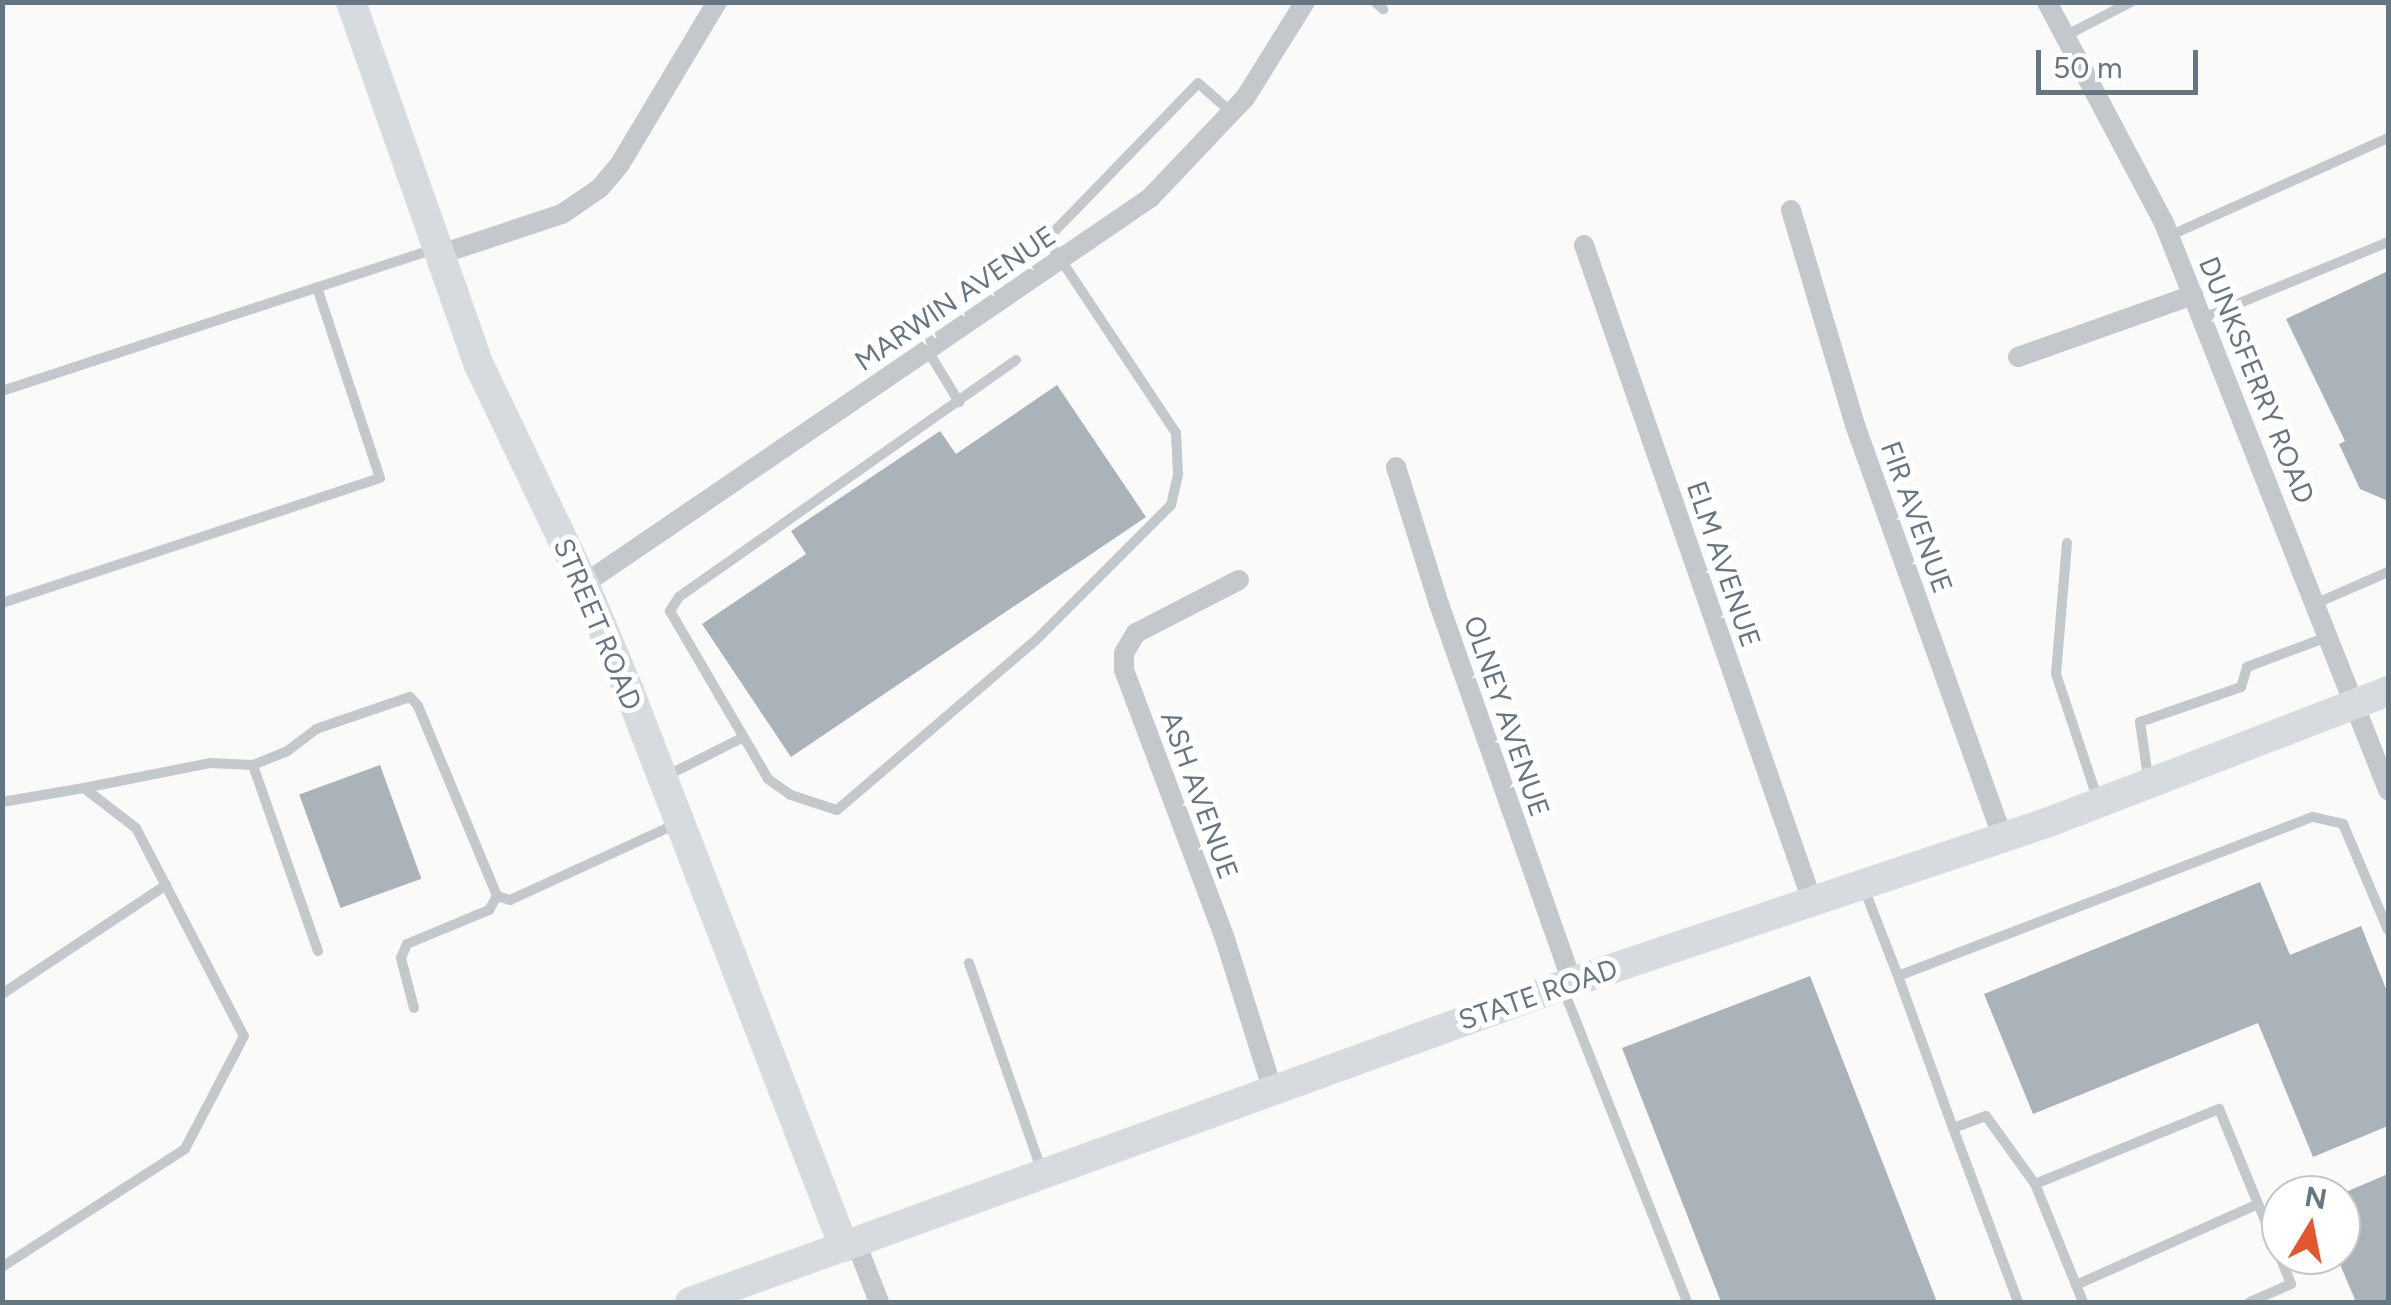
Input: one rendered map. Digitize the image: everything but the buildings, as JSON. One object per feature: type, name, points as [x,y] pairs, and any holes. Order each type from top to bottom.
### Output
[{"type":"main road","name":"STREET ROAD","points":[[351,2],[436,252],[494,402],[584,584],[850,1245]]},
{"type":"main road","name":"STATE ROAD","points":[[690,1302],[1272,1088],[1567,984],[2004,838],[2388,691]]},
{"type":"street","points":[[436,252],[562,214],[600,188],[620,164],[717,2]]},
{"type":"street","name":"MARWIN AVENUE","points":[[584,584],[1150,198],[1232,113],[1305,2]]},
{"type":"street","name":"DUNKSFERRY ROAD","points":[[2047,2],[2170,236],[2388,790]]},
{"type":"street","name":"FIR AVENUE","points":[[1791,210],[1855,425],[2004,838]]},
{"type":"street","name":"ELM AVENUE","points":[[1584,245],[1812,901]]},
{"type":"street","points":[[2018,357],[2193,295]]},
{"type":"street","name":"OLNEY AVENUE","points":[[1396,467],[1567,984]]},
{"type":"street","name":"ASH AVENUE","points":[[1239,580],[1136,633],[1124,653],[1124,670],[1224,939],[1272,1088]]},
{"type":"street","name":"STREET ROAD","points":[[850,1245],[880,1302]]},
{"type":"lane","points":[[2064,36],[2131,2]]},
{"type":"lane","points":[[1016,360],[679,597],[670,611],[768,779],[791,795],[837,810],[1034,641],[1172,504],[1178,474],[1176,432],[1063,257],[1047,239],[1198,83],[1232,113]]},
{"type":"lane","points":[[2170,236],[2388,138]]},
{"type":"lane","points":[[2202,318],[2388,242]]},
{"type":"lane","points":[[2,391],[436,252]]},
{"type":"lane","points":[[2,602],[380,478],[317,288]]},
{"type":"lane","points":[[928,351],[959,402]]},
{"type":"lane","points":[[2067,543],[2056,674],[2099,803]]},
{"type":"lane","points":[[2317,603],[2388,572]]},
{"type":"lane","points":[[2149,783],[2140,722],[2241,687],[2247,667],[2330,636]]},
{"type":"lane","points":[[2,802],[210,763],[253,765],[286,752],[316,730],[410,698],[418,706],[497,896]]},
{"type":"lane","points":[[662,778],[744,738]]},
{"type":"lane","points":[[253,765],[318,952]]},
{"type":"lane","points":[[2,1267],[185,1149],[244,1036],[136,828],[84,788]]},
{"type":"lane","points":[[1898,976],[2313,817],[2343,824],[2388,930]]},
{"type":"lane","points":[[497,896],[521,897],[679,822]]},
{"type":"lane","points":[[1863,884],[2018,1302]]},
{"type":"lane","points":[[2,994],[166,886]]},
{"type":"lane","points":[[414,1008],[401,958],[407,944],[489,910],[497,896]]},
{"type":"lane","points":[[969,964],[1042,1173]]},
{"type":"lane","points":[[1567,984],[1687,1302]]},
{"type":"lane","points":[[2035,1184],[2219,1109],[2291,1284],[2250,1302]]},
{"type":"lane","points":[[1953,1128],[1986,1116],[2035,1184],[2083,1302]]},
{"type":"lane","points":[[2076,1285],[2258,1204]]}]
